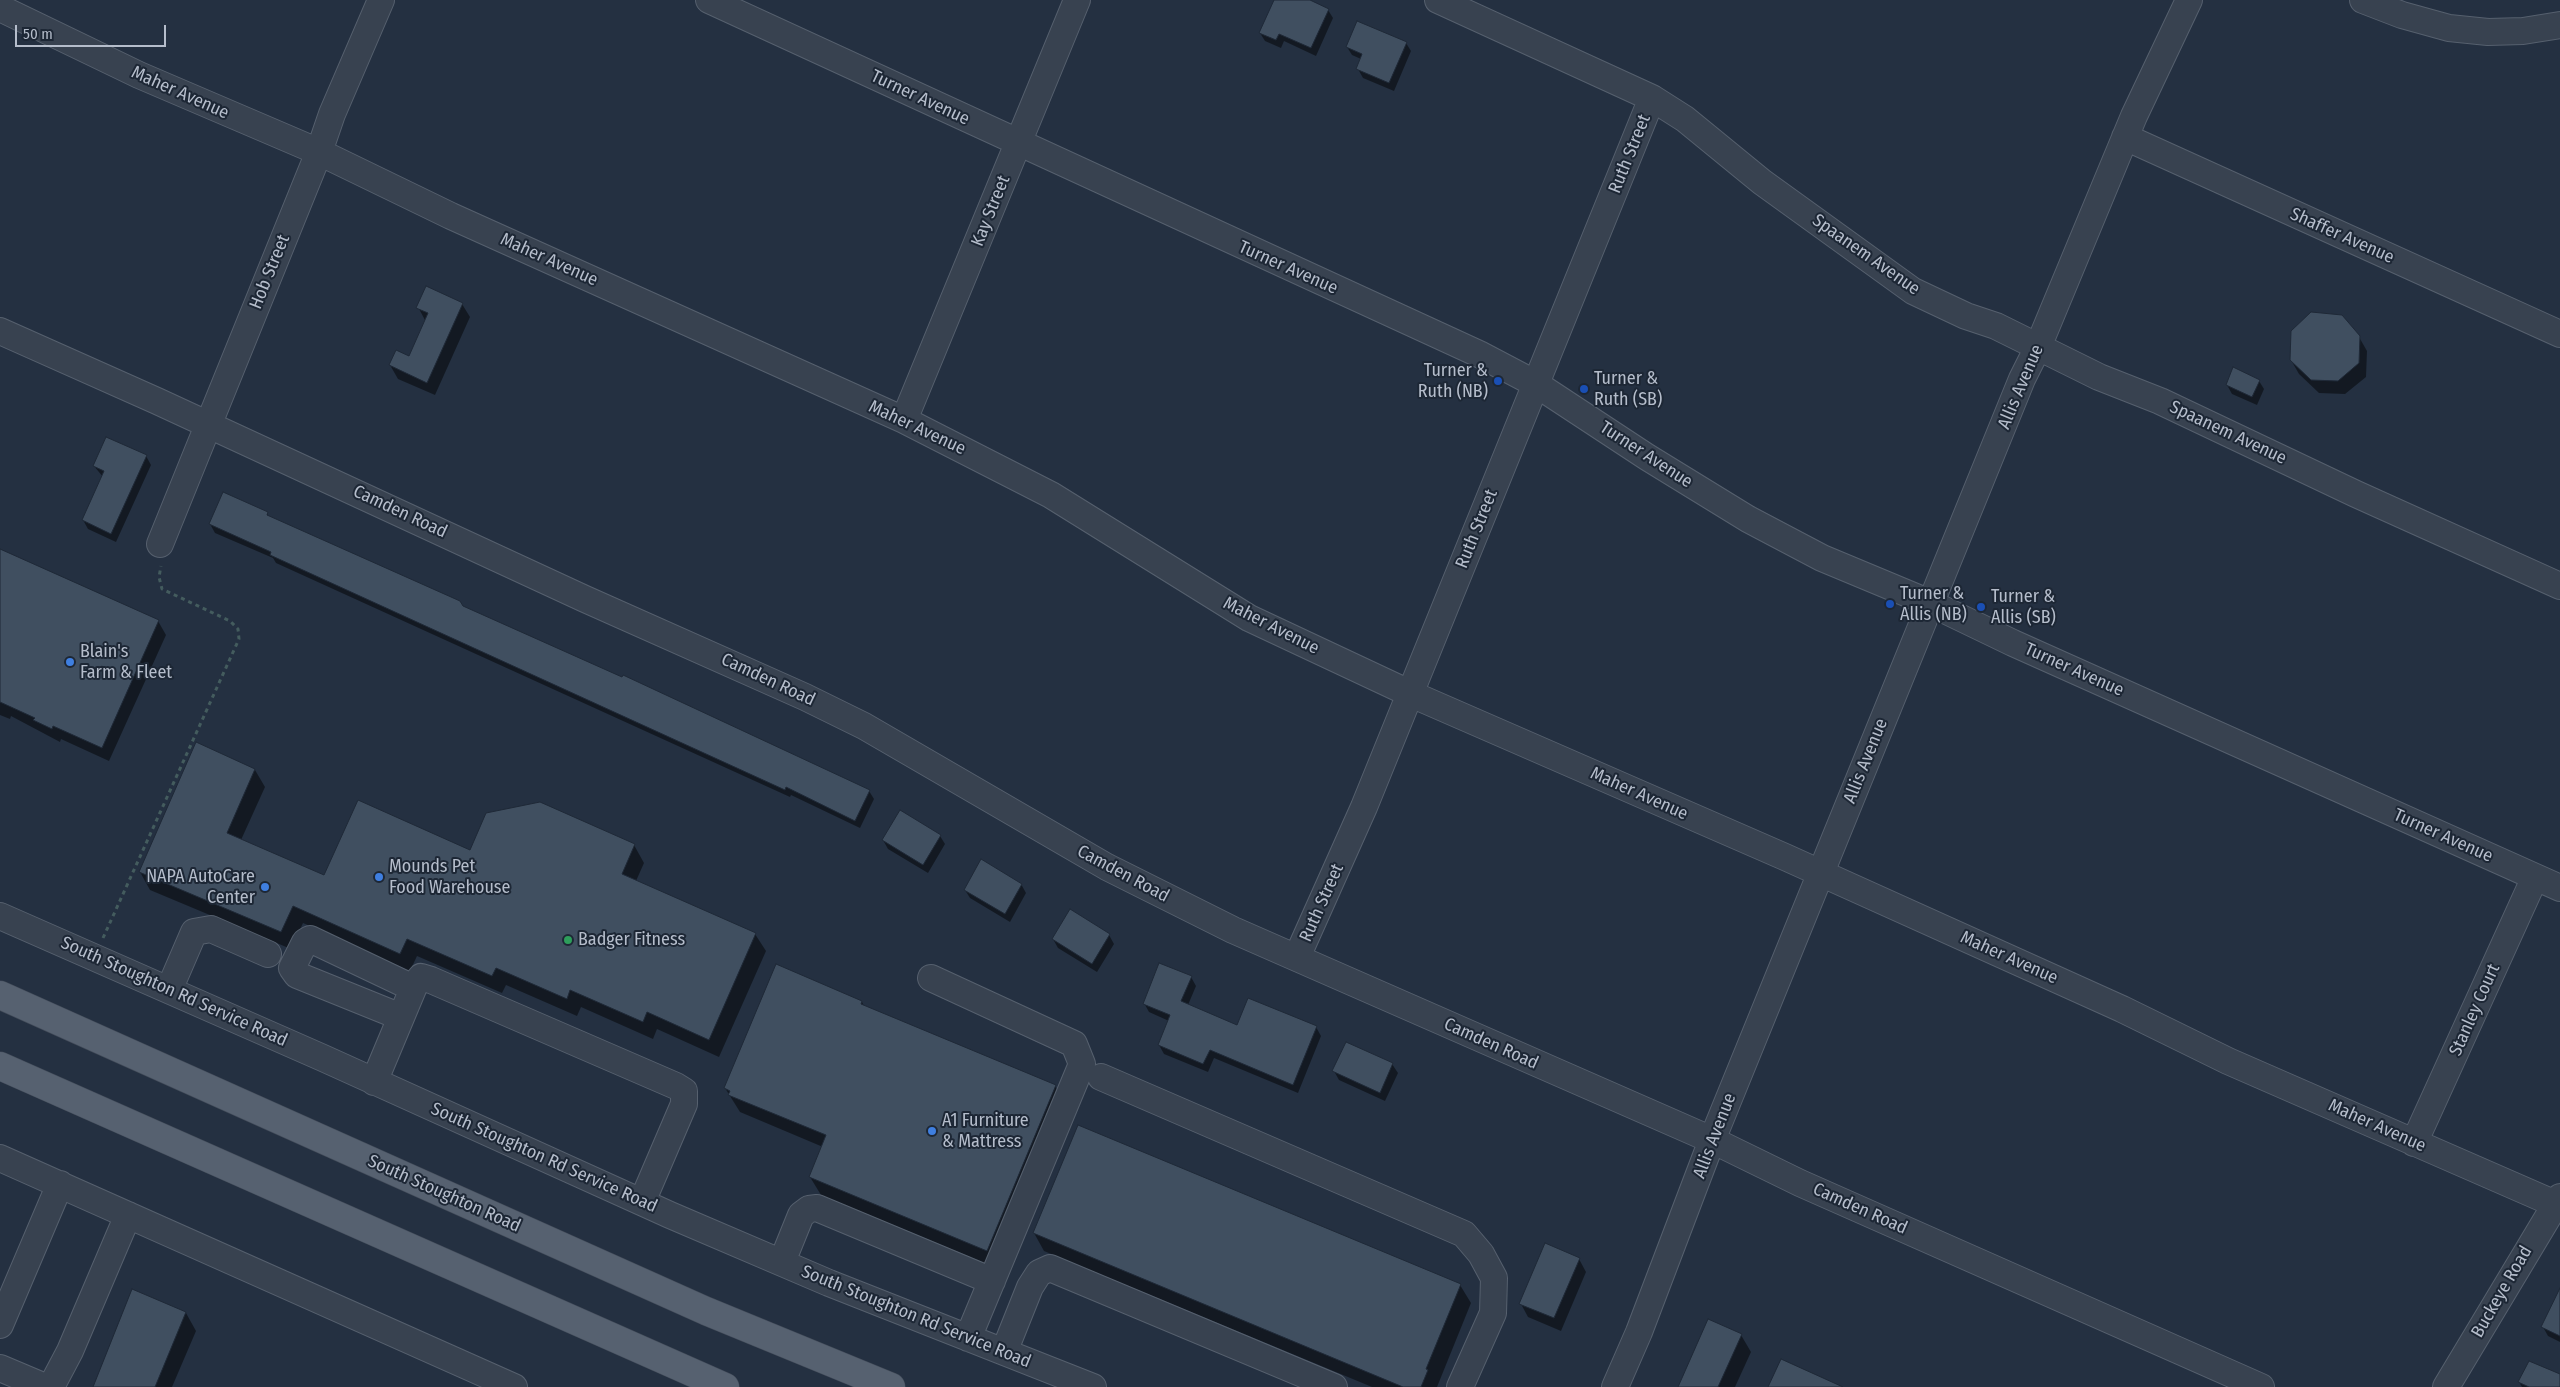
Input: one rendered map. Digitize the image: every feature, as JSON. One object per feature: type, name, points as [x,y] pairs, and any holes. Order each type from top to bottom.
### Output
[{"type":"main road","name":"South Stoughton Road","points":[[0,995],[697,1307],[891,1387]]},
{"type":"main road","points":[[0,1066],[725,1387]]},
{"type":"street","name":"Hob Street","points":[[160,544],[319,152],[332,114],[381,0]]},
{"type":"street","name":"Turner Avenue","points":[[709,0],[1018,144],[1445,338],[1536,384],[1748,519],[1822,558],[1930,603],[2013,643],[2560,888]]},
{"type":"street","name":"Kay Street","points":[[904,420],[1077,0]]},
{"type":"street","name":"Spaanem Avenue","points":[[1438,0],[1652,98],[1685,119],[1762,182],[1913,291],[2038,346],[2099,377],[2160,401],[2356,494],[2560,586]]},
{"type":"street","name":"Allis Avenue","points":[[1615,1387],[1643,1324],[1712,1140],[2022,379],[2038,346],[2124,137],[2189,0]]},
{"type":"street","points":[[2363,0],[2402,15],[2449,28],[2488,32],[2522,32],[2560,25]]},
{"type":"street","name":"Maher Avenue","points":[[0,8],[139,75],[319,152],[451,216],[904,420],[1051,495],[1249,618],[1411,694],[2122,1009],[2228,1061],[2414,1143],[2559,1202]]},
{"type":"street","name":"Ruth Street","points":[[1297,957],[1364,807],[1411,694],[1652,98]]},
{"type":"street","name":"Shaffer Avenue","points":[[2124,137],[2560,334]]},
{"type":"street","name":"Camden Road","points":[[0,332],[209,425],[856,722],[1107,867],[1233,930],[1712,1140],[1800,1183],[2262,1387]]},
{"type":"street","name":"Stanley Court","points":[[2414,1143],[2535,877]]},
{"type":"street","name":"South Stoughton Rd Service Road","points":[[0,916],[642,1202],[782,1262],[1093,1387]]},
{"type":"street","points":[[169,990],[194,932],[211,929],[268,954]]},
{"type":"street","points":[[401,1017],[297,975],[292,968],[305,942],[310,939],[413,988]]},
{"type":"street","points":[[374,1082],[413,988],[421,978],[431,980],[684,1091],[684,1104],[642,1202]]},
{"type":"street","points":[[931,978],[1074,1044],[1082,1064],[968,1338]]},
{"type":"street","points":[[1101,1077],[1464,1234],[1481,1254],[1494,1278],[1493,1313],[1460,1387]]},
{"type":"street","points":[[0,1158],[514,1387]]},
{"type":"street","points":[[0,1326],[60,1184]]},
{"type":"street","name":"Buckeye Road","points":[[2446,1387],[2559,1202]]},
{"type":"street","points":[[782,1262],[801,1215],[809,1209],[817,1208],[992,1281]]},
{"type":"street","points":[[51,1387],[70,1351],[128,1215]]},
{"type":"street","points":[[1004,1352],[1030,1287],[1039,1272],[1050,1268],[1334,1387]]},
{"type":"street","points":[[0,1368],[45,1387]]},
{"type":"path","points":[[95,957],[239,639],[238,629],[230,621],[162,589],[158,577],[164,553],[160,544]]},
{"type":"building","points":[[1274,0],[1310,0],[1329,9],[1311,48],[1279,34],[1276,40],[1259,33]]},
{"type":"building","points":[[1357,21],[1407,42],[1389,83],[1356,69],[1362,54],[1346,47]]},
{"type":"building","points":[[426,286],[463,303],[427,383],[389,365],[396,350],[409,356],[428,313],[416,308]]},
{"type":"building","points":[[2311,312],[2342,315],[2360,336],[2359,363],[2338,381],[2311,380],[2290,360],[2291,331]]},
{"type":"building","points":[[2233,367],[2260,380],[2252,397],[2226,385]]},
{"type":"building","points":[[106,437],[147,455],[111,534],[82,520],[104,471],[93,466]]},
{"type":"building","points":[[223,492],[268,512],[267,515],[460,601],[463,606],[622,677],[623,675],[870,790],[855,821],[786,787],[785,790],[270,555],[271,552],[209,524]]},
{"type":"building","name":"Blain's Farm & Fleet","points":[[0,549],[159,620],[102,748],[53,726],[52,729],[33,720],[35,718],[0,702]]},
{"type":"building","points":[[196,742],[255,769],[227,833],[324,875],[358,800],[470,850],[486,813],[540,802],[635,844],[622,874],[756,933],[709,1040],[647,1012],[643,1022],[570,990],[567,999],[496,968],[492,976],[407,939],[400,954],[293,906],[281,932],[139,872]]},
{"type":"building","points":[[900,810],[941,835],[923,865],[882,840]]},
{"type":"building","points":[[981,859],[1022,884],[1005,914],[964,890]]},
{"type":"building","points":[[1070,909],[1110,934],[1092,964],[1052,939]]},
{"type":"building","points":[[1159,963],[1192,976],[1181,1001],[1237,1025],[1248,998],[1317,1026],[1293,1085],[1210,1050],[1203,1064],[1158,1045],[1170,1015],[1143,1004]]},
{"type":"building","name":"A1 Furniture & Mattress","points":[[776,964],[862,1001],[861,1004],[1056,1085],[987,1251],[809,1177],[826,1135],[728,1095],[730,1091],[724,1088]]},
{"type":"building","points":[[1346,1042],[1393,1063],[1380,1093],[1332,1071]]},
{"type":"building","points":[[1078,1125],[1461,1284],[1426,1369],[1428,1370],[1421,1387],[1403,1387],[1033,1233]]},
{"type":"building","points":[[1545,1243],[1580,1258],[1554,1318],[1519,1304]]},
{"type":"building","points":[[2560,1288],[2560,1336],[2541,1327]]},
{"type":"building","points":[[132,1289],[186,1312],[155,1387],[93,1387]]},
{"type":"building","points":[[1708,1319],[1742,1334],[1718,1387],[1678,1387]]},
{"type":"building","points":[[1781,1359],[1843,1387],[1768,1387]]},
{"type":"building","points":[[2529,1361],[2560,1374],[2560,1387],[2529,1387],[2518,1382]]},
{"type":"place","name":"Turner & Ruth (NB)","points":[[1498,381]]},
{"type":"place","name":"Turner & Ruth (SB)","points":[[1584,389]]},
{"type":"place","name":"Turner & Allis (NB)","points":[[1890,604]]},
{"type":"place","name":"Turner & Allis (SB)","points":[[1981,607]]},
{"type":"place","name":"Blain's Farm & Fleet","points":[[70,662]]},
{"type":"place","name":"Mounds Pet Food Warehouse","points":[[379,877]]},
{"type":"place","name":"NAPA AutoCare Center","points":[[265,887]]},
{"type":"place","name":"Badger Fitness","points":[[568,940]]},
{"type":"place","name":"A1 Furniture & Mattress","points":[[932,1131]]}]
